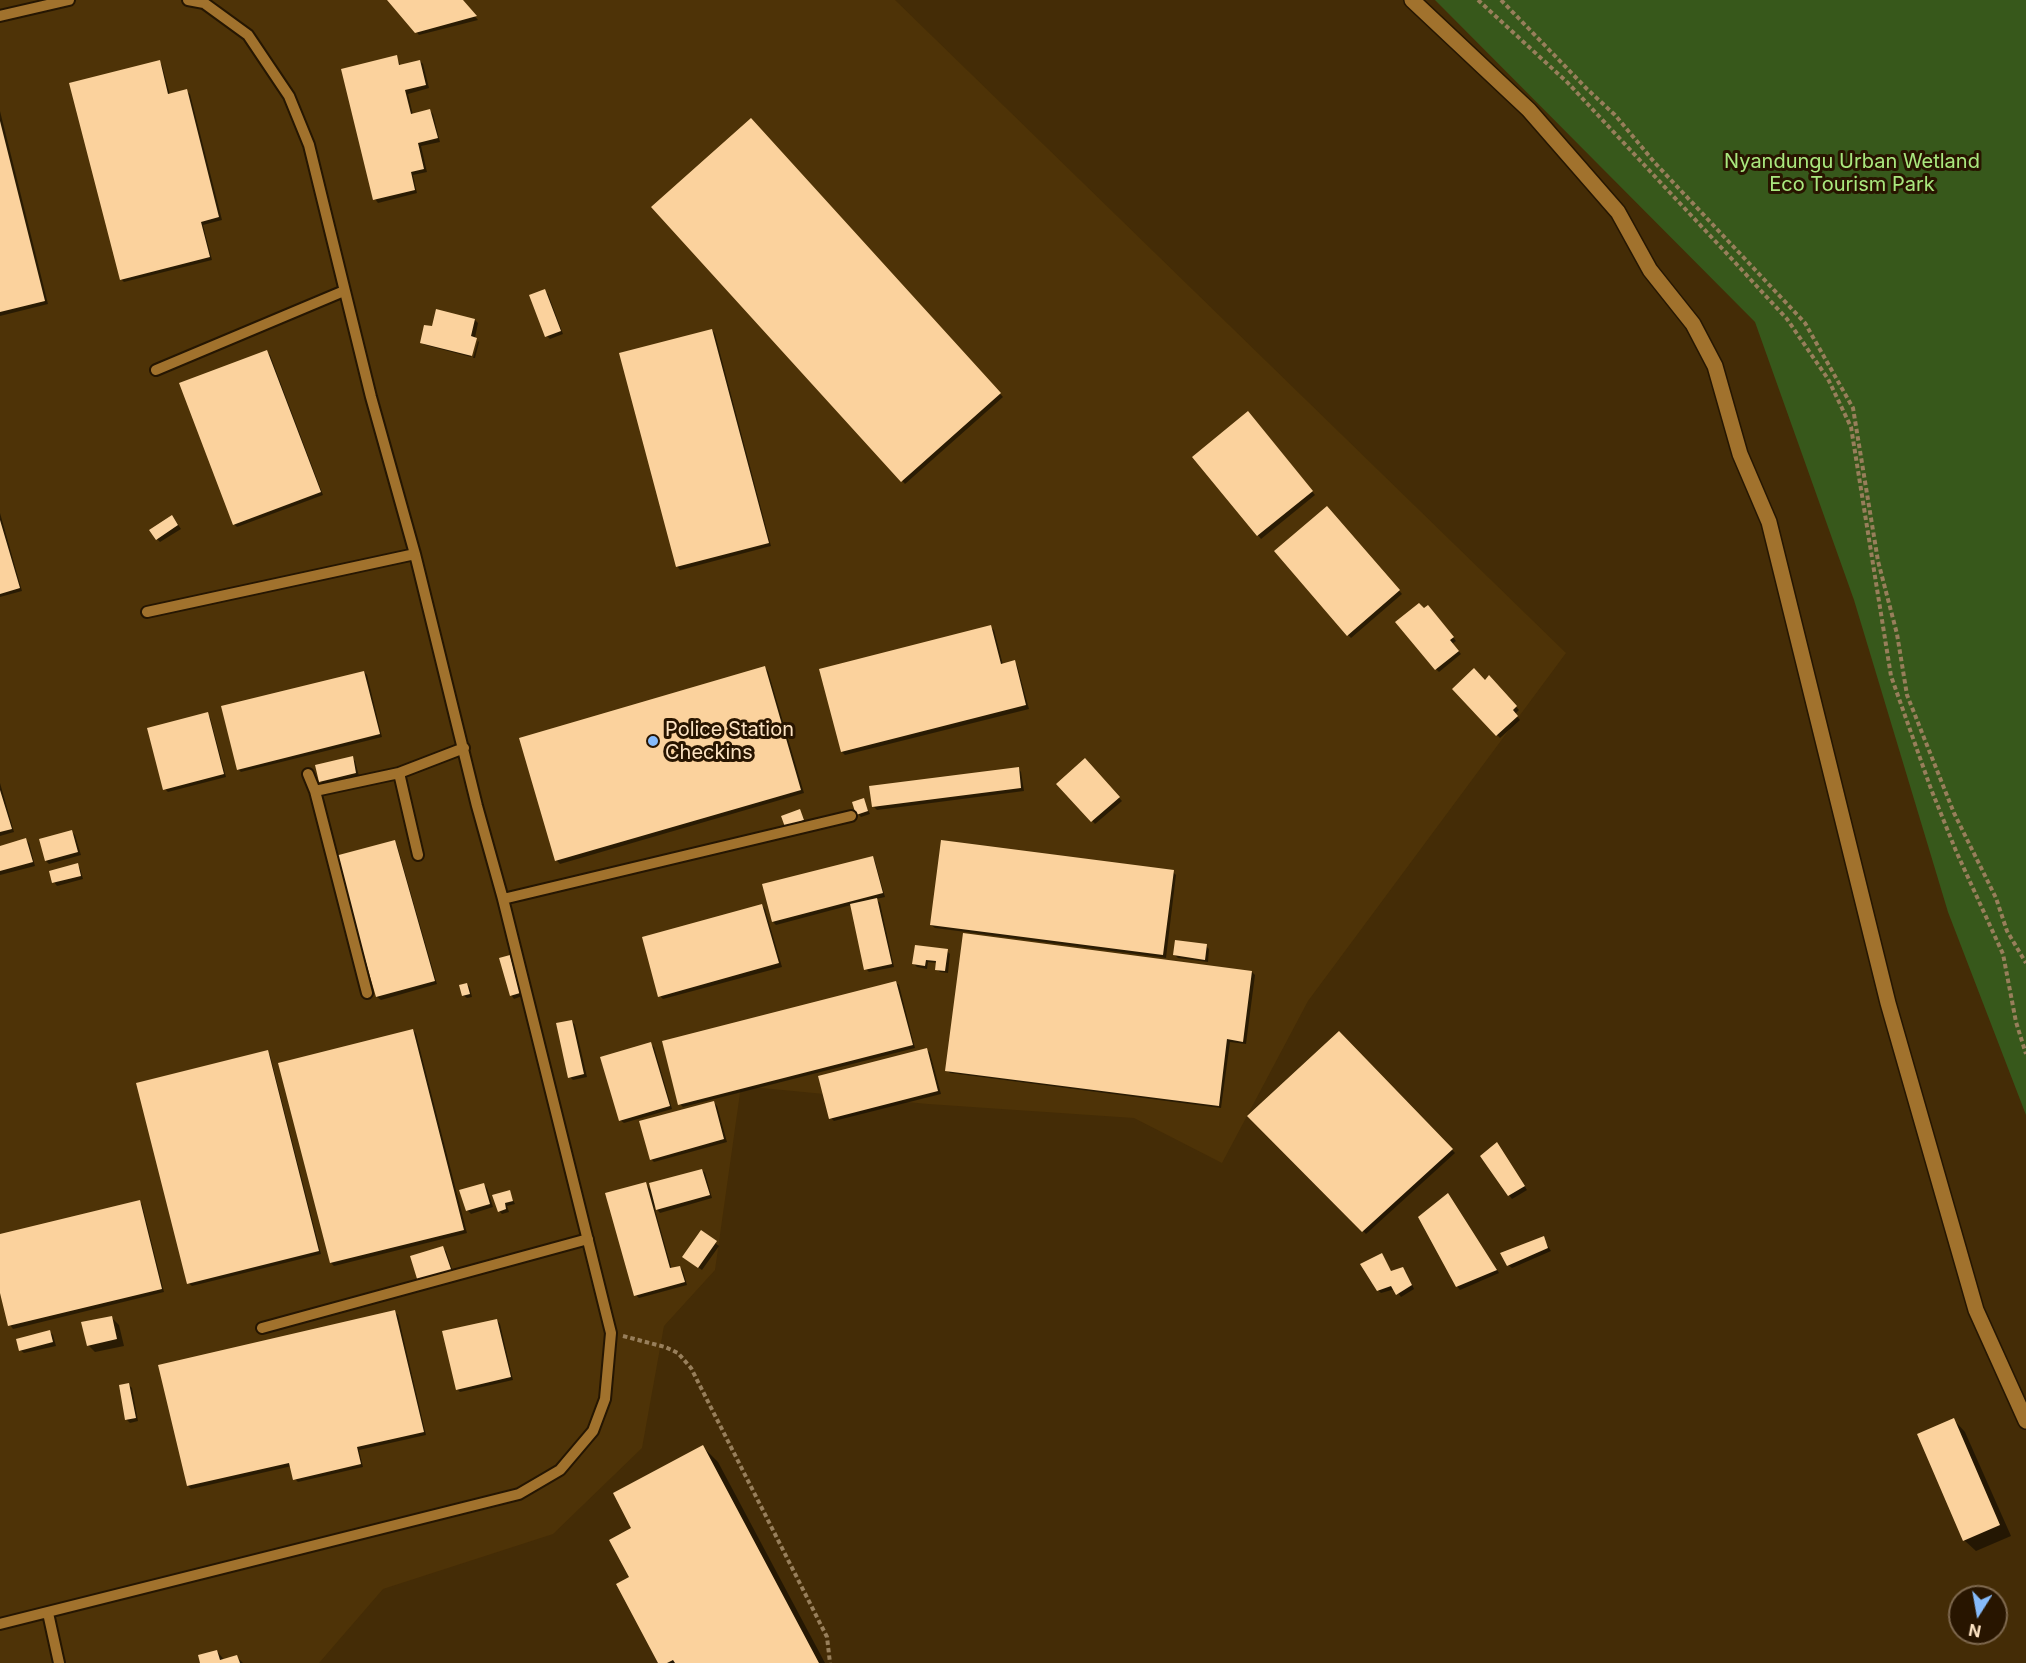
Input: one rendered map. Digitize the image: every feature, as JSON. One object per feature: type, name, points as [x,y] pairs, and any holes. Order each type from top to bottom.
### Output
[{"type":"street","points":[[1412,0],[1529,110],[1618,212],[1650,270],[1693,324],[1715,366],[1740,454],[1769,522],[1888,1004],[1976,1310],[2026,1421]]},
{"type":"lane","points":[[0,16],[69,0]]},
{"type":"lane","points":[[0,1624],[519,1494],[560,1470],[593,1431],[605,1400],[611,1333],[503,899],[477,806],[415,554],[371,397],[309,145],[289,96],[248,35],[204,3],[188,0]]},
{"type":"lane","points":[[156,370],[344,291]]},
{"type":"lane","points":[[147,612],[415,554]]},
{"type":"lane","points":[[315,791],[399,773],[464,748]]},
{"type":"lane","points":[[399,773],[418,855]]},
{"type":"lane","points":[[308,774],[315,791],[367,993]]},
{"type":"lane","points":[[503,899],[851,816]]},
{"type":"lane","points":[[262,1328],[588,1239]]},
{"type":"lane","points":[[48,1613],[59,1663]]},
{"type":"path","points":[[1478,0],[1568,83],[1729,256],[1787,319],[1828,379],[1851,427],[1891,676],[1952,841],[2004,954],[2016,1022],[2026,1054]]},
{"type":"path","points":[[1501,0],[1615,115],[1655,163],[1804,323],[1853,408],[1878,561],[1897,634],[1907,695],[1954,813],[1996,898],[2007,931],[2026,963]]},
{"type":"path","points":[[611,1333],[665,1347],[678,1353],[691,1368],[827,1637],[830,1663]]},
{"type":"shaded area","points":[[0,0],[895,0],[1566,653],[1308,1001],[1222,1163],[1134,1118],[928,1104],[741,1086],[715,1270],[664,1326],[642,1448],[553,1534],[383,1589],[319,1663],[0,1663]]},
{"type":"green space","name":"Nyandungu Urban Wetland Eco Tourism Park","points":[[1435,0],[2026,0],[2026,1115],[1948,912],[1854,600],[1755,322]]},
{"type":"building","points":[[387,0],[463,0],[477,16],[415,33]]},
{"type":"building","points":[[397,55],[399,65],[420,60],[426,85],[405,90],[411,114],[430,109],[438,138],[418,143],[424,169],[411,172],[415,190],[373,200],[341,69]]},
{"type":"building","points":[[160,60],[168,94],[187,89],[219,217],[201,222],[210,257],[120,280],[69,83]]},
{"type":"building","points":[[751,118],[1001,393],[901,482],[651,207]]},
{"type":"building","points":[[0,121],[45,301],[0,312]]},
{"type":"building","points":[[545,289],[561,331],[545,337],[529,295]]},
{"type":"building","points":[[436,309],[475,319],[471,336],[477,338],[472,356],[420,343],[424,325],[432,326]]},
{"type":"building","points":[[712,329],[769,543],[676,567],[619,353]]},
{"type":"building","points":[[267,350],[321,492],[233,525],[179,383]]},
{"type":"building","points":[[1248,411],[1313,491],[1257,536],[1192,457]]},
{"type":"building","points":[[1327,506],[1400,590],[1347,636],[1274,551]]},
{"type":"building","points":[[172,515],[178,525],[156,540],[149,530]]},
{"type":"building","points":[[0,520],[20,588],[0,594]]},
{"type":"building","points":[[1419,603],[1424,608],[1428,605],[1454,637],[1450,640],[1459,651],[1435,670],[1395,622]]},
{"type":"building","points":[[991,625],[1001,664],[1015,660],[1026,705],[841,752],[819,669]]},
{"type":"building","points":[[765,666],[801,790],[555,861],[519,738]]},
{"type":"building","points":[[1474,668],[1485,680],[1489,675],[1517,706],[1513,710],[1518,716],[1496,736],[1452,689]]},
{"type":"building","points":[[364,671],[380,734],[237,770],[221,706]]},
{"type":"building","points":[[208,712],[224,774],[163,790],[147,728]]},
{"type":"building","points":[[353,756],[356,773],[319,782],[315,765]]},
{"type":"building","points":[[1085,758],[1120,797],[1091,822],[1056,784]]},
{"type":"building","points":[[1019,767],[1021,788],[872,807],[869,786]]},
{"type":"building","points":[[0,790],[12,829],[0,832]]},
{"type":"building","points":[[864,798],[868,811],[856,815],[852,802]]},
{"type":"building","points":[[800,809],[804,820],[785,827],[781,816]]},
{"type":"building","points":[[72,830],[78,852],[45,861],[39,839]]},
{"type":"building","points":[[26,838],[33,862],[0,871],[0,846]]},
{"type":"building","points":[[395,840],[435,981],[376,997],[335,856]]},
{"type":"building","points":[[941,840],[1174,870],[1163,955],[930,925]]},
{"type":"building","points":[[873,856],[883,893],[772,922],[762,884]]},
{"type":"building","points":[[78,863],[81,876],[52,883],[49,871]]},
{"type":"building","points":[[877,898],[892,964],[864,970],[850,904]]},
{"type":"building","points":[[762,904],[779,963],[658,997],[642,937]]},
{"type":"building","points":[[963,933],[1252,971],[1243,1042],[1227,1039],[1219,1106],[945,1071]]},
{"type":"building","points":[[1175,940],[1207,944],[1205,960],[1173,955]]},
{"type":"building","points":[[915,945],[948,949],[945,971],[935,970],[936,961],[926,960],[925,966],[912,964]]},
{"type":"building","points":[[510,955],[520,993],[510,996],[499,958]]},
{"type":"building","points":[[896,981],[913,1045],[678,1105],[662,1041]]},
{"type":"building","points":[[467,983],[470,994],[462,996],[459,985]]},
{"type":"building","points":[[572,1020],[584,1074],[568,1078],[556,1023]]},
{"type":"building","points":[[413,1029],[464,1230],[330,1263],[278,1063]]},
{"type":"building","points":[[1339,1031],[1453,1149],[1362,1232],[1247,1116]]},
{"type":"building","points":[[651,1042],[670,1106],[619,1121],[600,1057]]},
{"type":"building","points":[[927,1048],[938,1091],[829,1119],[818,1076]]},
{"type":"building","points":[[268,1050],[319,1251],[187,1284],[136,1083]]},
{"type":"building","points":[[714,1101],[724,1139],[650,1160],[639,1121]]},
{"type":"building","points":[[1497,1142],[1525,1186],[1508,1196],[1480,1156]]},
{"type":"building","points":[[702,1169],[710,1195],[656,1210],[649,1183]]},
{"type":"building","points":[[646,1182],[670,1268],[680,1266],[685,1282],[634,1296],[605,1193]]},
{"type":"building","points":[[484,1183],[490,1204],[466,1211],[459,1190]]},
{"type":"building","points":[[510,1190],[513,1201],[505,1203],[506,1209],[498,1212],[492,1195]]},
{"type":"building","points":[[1448,1193],[1497,1270],[1456,1287],[1418,1217]]},
{"type":"building","points":[[140,1200],[162,1289],[8,1326],[0,1293],[0,1234]]},
{"type":"building","points":[[701,1230],[717,1241],[698,1268],[682,1257]]},
{"type":"building","points":[[1544,1236],[1548,1248],[1507,1266],[1500,1253]]},
{"type":"building","points":[[443,1246],[452,1272],[418,1282],[410,1256]]},
{"type":"building","points":[[1382,1253],[1391,1271],[1403,1267],[1412,1285],[1396,1295],[1391,1286],[1377,1291],[1360,1264]]},
{"type":"building","points":[[395,1310],[424,1432],[357,1447],[361,1464],[293,1480],[289,1463],[187,1486],[158,1365]]},
{"type":"building","points":[[112,1316],[117,1339],[87,1346],[81,1322]]},
{"type":"building","points":[[497,1319],[511,1377],[456,1390],[442,1331]]},
{"type":"building","points":[[50,1330],[53,1342],[19,1351],[16,1339]]},
{"type":"building","points":[[129,1383],[136,1418],[125,1420],[119,1385]]},
{"type":"building","points":[[1954,1418],[2000,1525],[1963,1541],[1917,1434]]},
{"type":"building","points":[[703,1445],[819,1663],[675,1663],[673,1660],[658,1663],[616,1584],[629,1577],[609,1540],[631,1528],[613,1493]]},
{"type":"building","points":[[217,1650],[220,1660],[237,1655],[240,1663],[200,1663],[198,1655]]},
{"type":"place","name":"Police Station Checkins","points":[[653,741]]}]
